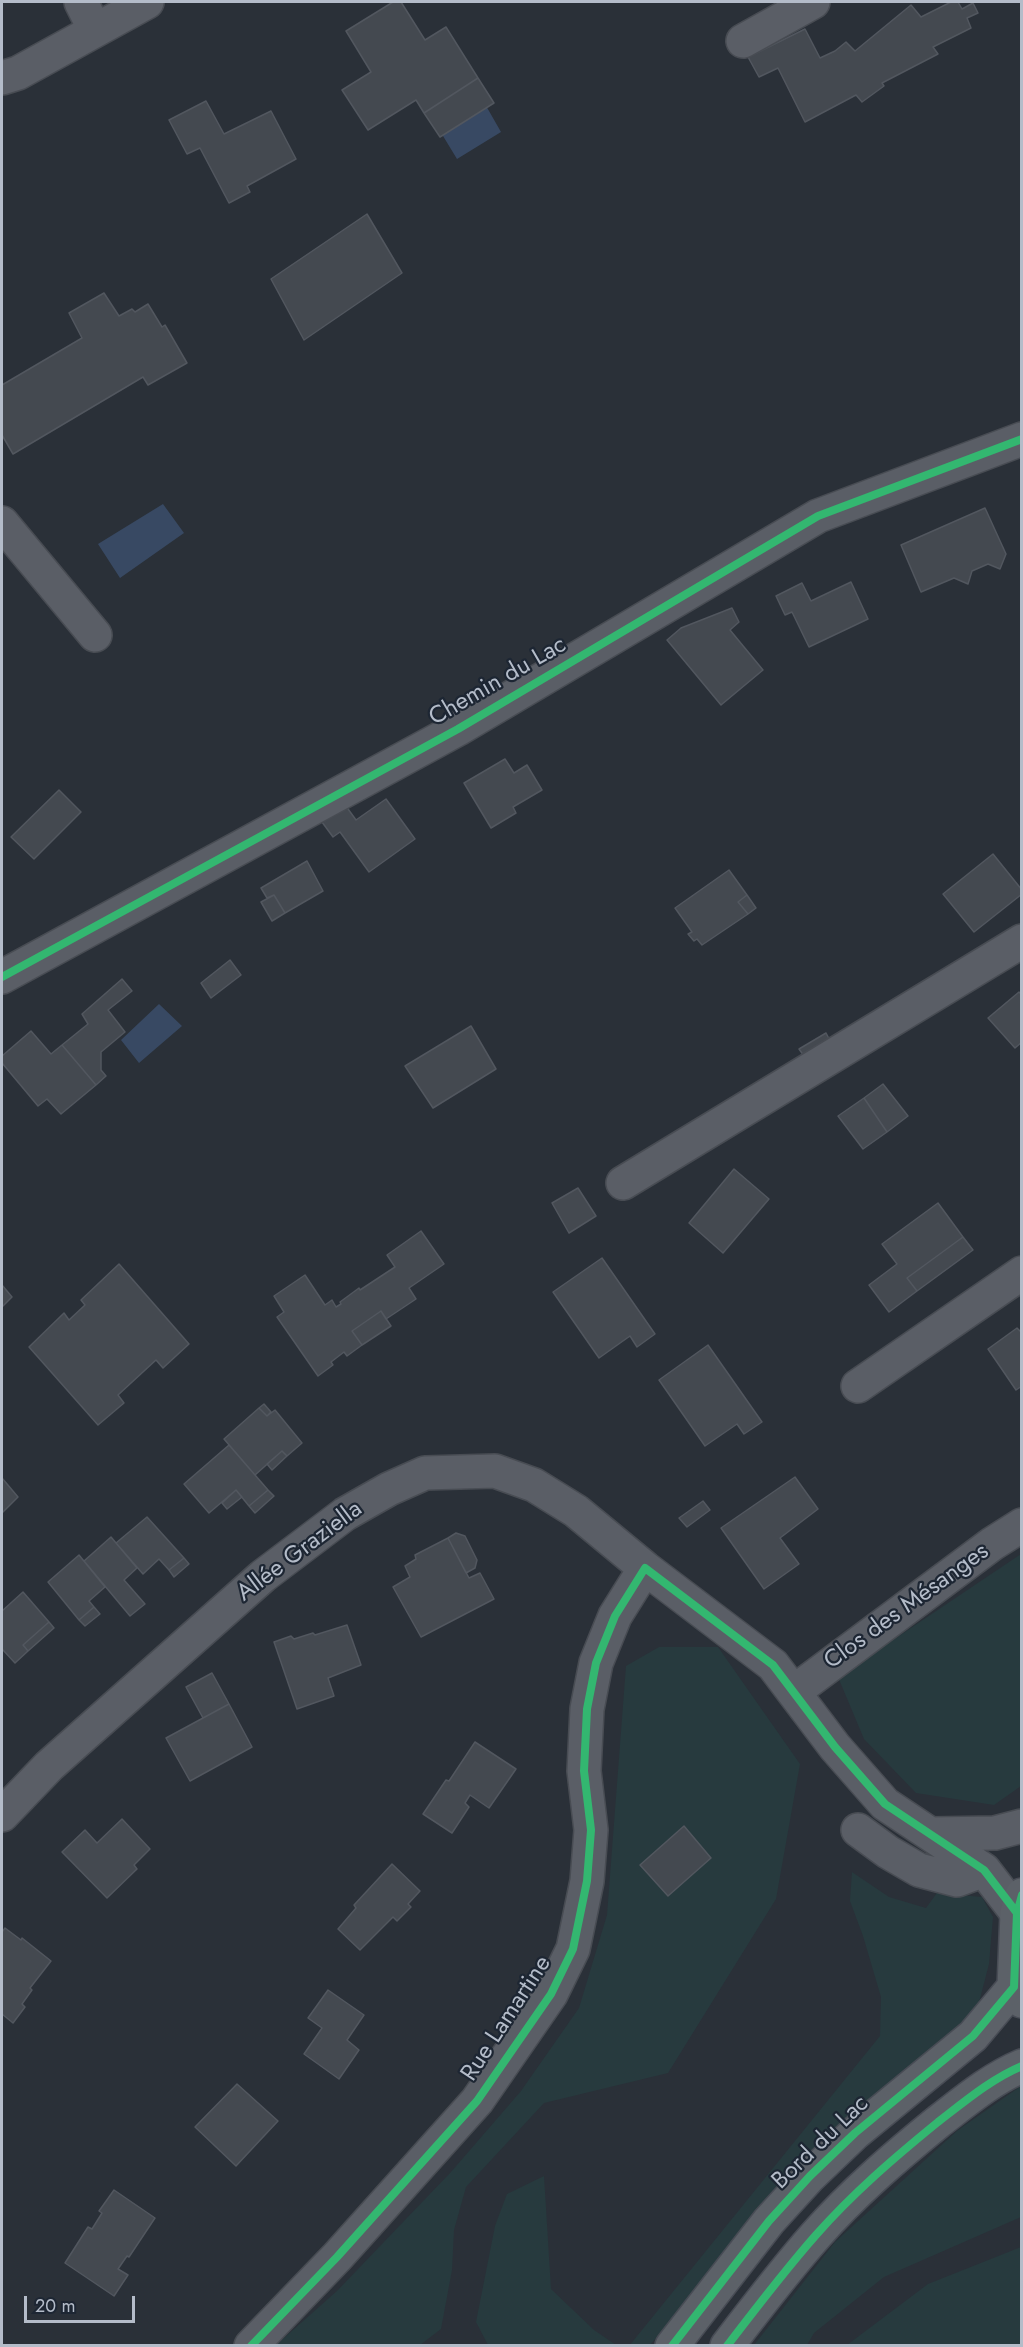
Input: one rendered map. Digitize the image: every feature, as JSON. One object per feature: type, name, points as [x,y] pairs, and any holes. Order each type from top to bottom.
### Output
[{"type":"main road","points":[[1018,1994],[1019,1904]]},
{"type":"main road","name":"Bord du Lac","points":[[672,2346],[769,2221],[810,2176],[855,2133],[973,2036],[1018,1994]]},
{"type":"main road","points":[[727,2346],[817,2234],[855,2194],[907,2147],[953,2110],[1003,2074],[1022,2066]]},
{"type":"street","points":[[2,78],[18,73],[88,16],[147,2]]},
{"type":"street","points":[[743,41],[813,2]]},
{"type":"street","name":"Chemin du Lac","points":[[2,977],[458,729],[818,516],[1022,439]]},
{"type":"street","points":[[2,523],[95,635]]},
{"type":"street","points":[[623,1183],[1022,941]]},
{"type":"street","points":[[858,1386],[1022,1274]]},
{"type":"street","name":"Allée Graziella","points":[[2,1815],[49,1766],[263,1576],[345,1514],[388,1489],[425,1473],[495,1471],[534,1485],[576,1512],[645,1568]]},
{"type":"street","name":"Clos des Mésanges","points":[[795,1691],[992,1544],[1022,1525]]},
{"type":"street","points":[[645,1568],[773,1665],[795,1691],[835,1747],[885,1804],[984,1870],[1019,1904]]},
{"type":"street","name":"Rue Lamartine","points":[[252,2346],[337,2257],[477,2101],[551,1994],[573,1949],[587,1881],[591,1830],[584,1771],[587,1709],[596,1663],[615,1616],[645,1568]]},
{"type":"street","points":[[931,1834],[995,1833],[1022,1826]]},
{"type":"street","points":[[858,1830],[888,1852],[919,1870],[957,1880],[984,1870]]},
{"type":"green space","points":[[1021,1554],[1021,1786],[994,1805],[916,1793],[864,1739],[838,1677]]},
{"type":"green space","points":[[659,1647],[718,1647],[800,1764],[776,1899],[668,2073],[544,2103],[466,2187],[454,2230],[452,2270],[441,2329],[420,2345],[275,2346],[337,2291],[451,2172],[521,2091],[579,2008],[607,1915],[626,1666]]},
{"type":"green space","points":[[852,1872],[889,1897],[926,1908],[937,1893],[982,1897],[993,1917],[989,1964],[976,2014],[905,2076],[840,2124],[650,2345],[629,2346],[880,2036],[881,1997],[850,1901]]},
{"type":"green space","points":[[1021,2086],[1021,2217],[884,2277],[814,2333],[807,2345],[754,2345],[835,2242],[958,2130]]},
{"type":"green space","points":[[544,2176],[551,2289],[594,2330],[616,2345],[488,2345],[476,2322],[495,2226],[507,2194]]},
{"type":"green space","points":[[1021,2247],[1021,2345],[847,2345],[928,2284]]},
{"type":"water","points":[[485,104],[501,132],[457,159],[440,131]]},
{"type":"water","points":[[163,504],[184,533],[120,578],[98,544]]},
{"type":"water","points":[[159,1004],[182,1026],[139,1063],[121,1040]]},
{"type":"building","points":[[393,2],[401,2],[425,40],[446,27],[478,78],[424,113],[416,100],[368,130],[342,90],[371,72],[346,31]]},
{"type":"building","points":[[951,2],[958,2],[962,9],[973,3],[978,13],[967,18],[971,28],[933,47],[938,54],[882,83],[884,86],[862,102],[856,95],[805,122],[778,68],[759,77],[748,57],[805,29],[820,58],[835,51],[846,42],[855,51],[911,5],[921,17]]},
{"type":"building","points":[[478,78],[494,103],[440,137],[424,113]]},
{"type":"building","points":[[206,101],[224,134],[271,111],[296,159],[247,186],[250,192],[229,203],[200,148],[187,154],[169,120]]},
{"type":"building","points":[[367,214],[402,273],[304,340],[271,279]]},
{"type":"building","points":[[104,293],[119,316],[132,309],[135,312],[148,304],[162,327],[165,325],[187,363],[148,385],[143,377],[13,454],[2,435],[2,385],[82,338],[69,313]]},
{"type":"building","points":[[985,508],[1006,554],[1000,569],[988,564],[972,571],[968,584],[954,578],[921,592],[901,545]]},
{"type":"building","points":[[851,582],[868,619],[809,647],[792,612],[785,615],[776,596],[802,583],[811,601]]},
{"type":"building","points":[[732,608],[739,622],[730,630],[763,670],[721,705],[667,640],[681,628]]},
{"type":"building","points":[[505,759],[514,773],[527,765],[542,790],[513,807],[516,813],[491,828],[464,783]]},
{"type":"building","points":[[59,790],[81,812],[34,859],[11,837]]},
{"type":"building","points":[[386,799],[415,839],[369,872],[340,832],[333,837],[319,818],[343,802],[356,820]]},
{"type":"building","points":[[993,854],[1022,890],[1022,894],[974,932],[943,894]]},
{"type":"building","points":[[307,861],[323,891],[285,913],[274,895],[267,898],[261,888]]},
{"type":"building","points":[[729,870],[747,895],[738,902],[748,914],[702,945],[688,934],[692,932],[675,908]]},
{"type":"building","points":[[274,895],[285,913],[272,921],[261,902]]},
{"type":"building","points":[[747,895],[756,908],[748,914],[738,902]]},
{"type":"building","points":[[230,960],[241,975],[211,998],[201,983]]},
{"type":"building","points":[[122,979],[132,991],[108,1010],[125,1032],[101,1052],[101,1070],[106,1076],[96,1085],[62,1045],[88,1024],[82,1014]]},
{"type":"building","points":[[1019,992],[1022,995],[1022,1042],[1015,1048],[988,1018]]},
{"type":"building","points":[[471,1026],[496,1069],[433,1108],[405,1066]]},
{"type":"building","points":[[31,1031],[51,1054],[62,1045],[96,1085],[61,1114],[47,1099],[38,1106],[2,1063],[2,1056]]},
{"type":"building","points":[[826,1033],[834,1048],[809,1063],[799,1049]]},
{"type":"building","points":[[883,1084],[908,1116],[887,1132],[864,1098]]},
{"type":"building","points":[[864,1098],[887,1132],[863,1149],[838,1116]]},
{"type":"building","points":[[734,1169],[769,1199],[723,1253],[689,1223]]},
{"type":"building","points":[[578,1188],[596,1216],[569,1233],[552,1203]]},
{"type":"building","points":[[938,1203],[963,1237],[907,1278],[917,1291],[889,1312],[869,1285],[897,1264],[882,1244]]},
{"type":"building","points":[[421,1231],[444,1264],[409,1288],[416,1299],[386,1319],[381,1311],[352,1331],[362,1345],[347,1356],[344,1352],[331,1362],[333,1365],[318,1376],[277,1317],[284,1312],[274,1296],[305,1275],[325,1305],[332,1300],[336,1307],[359,1288],[360,1290],[395,1267],[387,1255]]},
{"type":"building","points":[[963,1237],[973,1250],[917,1291],[907,1278]]},
{"type":"building","points":[[602,1258],[655,1334],[637,1347],[630,1336],[599,1358],[553,1292]]},
{"type":"building","points":[[119,1264],[189,1344],[163,1368],[156,1360],[118,1395],[124,1403],[98,1425],[29,1347],[64,1313],[69,1320],[85,1305],[81,1300]]},
{"type":"building","points":[[2,1285],[12,1297],[2,1307]]},
{"type":"building","points":[[381,1311],[391,1326],[362,1345],[352,1331]]},
{"type":"building","points":[[1017,1328],[1022,1333],[1022,1386],[1016,1390],[988,1349]]},
{"type":"building","points":[[708,1345],[762,1422],[744,1434],[737,1424],[705,1446],[659,1380]]},
{"type":"building","points":[[264,1404],[271,1412],[267,1416],[259,1408]]},
{"type":"building","points":[[259,1408],[267,1416],[275,1410],[302,1443],[287,1456],[282,1451],[255,1475],[224,1439]]},
{"type":"building","points":[[229,1445],[268,1490],[249,1506],[236,1490],[209,1513],[184,1484]]},
{"type":"building","points":[[282,1451],[287,1456],[272,1470],[267,1464]]},
{"type":"building","points":[[795,1477],[818,1509],[780,1538],[799,1564],[764,1589],[721,1528]]},
{"type":"building","points":[[2,1478],[18,1497],[2,1513]]},
{"type":"building","points":[[236,1490],[242,1497],[227,1509],[222,1503]]},
{"type":"building","points":[[268,1490],[274,1496],[255,1513],[249,1506]]},
{"type":"building","points":[[703,1501],[710,1510],[687,1527],[679,1518]]},
{"type":"building","points":[[147,1517],[184,1558],[169,1570],[159,1559],[143,1574],[116,1543]]},
{"type":"building","points":[[456,1533],[465,1536],[477,1560],[475,1568],[466,1573],[448,1538]]},
{"type":"building","points":[[111,1537],[137,1568],[124,1580],[145,1604],[130,1616],[84,1561]]},
{"type":"building","points":[[448,1538],[469,1578],[480,1573],[494,1599],[421,1637],[393,1587],[410,1577],[405,1566],[416,1559],[415,1555]]},
{"type":"building","points":[[79,1555],[105,1587],[89,1601],[94,1607],[79,1620],[48,1582]]},
{"type":"building","points":[[184,1558],[189,1564],[174,1577],[169,1570]]},
{"type":"building","points":[[23,1592],[49,1622],[23,1645],[28,1651],[15,1663],[2,1649],[2,1611]]},
{"type":"building","points":[[94,1607],[100,1614],[85,1626],[79,1620]]},
{"type":"building","points":[[49,1622],[54,1628],[28,1651],[23,1645]]},
{"type":"building","points":[[347,1625],[361,1665],[328,1678],[334,1696],[297,1709],[274,1642],[291,1636],[294,1639],[313,1633],[315,1635]]},
{"type":"building","points":[[212,1673],[229,1704],[203,1718],[186,1687]]},
{"type":"building","points":[[229,1704],[252,1747],[190,1781],[166,1738]]},
{"type":"building","points":[[475,1742],[516,1769],[489,1808],[470,1795],[465,1803],[469,1807],[452,1833],[423,1814]]},
{"type":"building","points":[[122,1819],[150,1849],[134,1865],[137,1869],[107,1898],[62,1852],[85,1830],[97,1843]]},
{"type":"building","points":[[684,1826],[711,1858],[668,1896],[640,1865]]},
{"type":"building","points":[[392,1864],[420,1891],[408,1904],[411,1907],[397,1921],[393,1917],[360,1950],[338,1929],[356,1908],[354,1905]]},
{"type":"building","points":[[5,1928],[51,1961],[30,1988],[32,1990],[22,2004],[25,2007],[13,2023],[2,2014],[2,1932]]},
{"type":"building","points":[[328,1990],[364,2015],[347,2040],[359,2050],[339,2079],[304,2054],[322,2028],[308,2018]]},
{"type":"building","points":[[237,2084],[278,2121],[236,2166],[195,2127]]},
{"type":"building","points":[[114,2190],[155,2218],[129,2257],[127,2256],[118,2269],[128,2275],[114,2296],[65,2263],[88,2227],[92,2229],[102,2213],[99,2211]]},
{"type":"cycle path","points":[[2,977],[458,729],[818,516],[1022,439]]},
{"type":"cycle path","points":[[251,2346],[337,2257],[477,2101],[551,1994],[573,1949],[587,1881],[591,1830],[584,1771],[587,1709],[596,1663],[615,1616],[645,1568],[773,1665],[835,1747],[885,1804],[984,1870],[1017,1913]]},
{"type":"cycle path","points":[[672,2346],[769,2221],[810,2176],[855,2133],[973,2036],[1014,1987],[1017,1913],[1022,1895]]},
{"type":"cycle path","points":[[727,2346],[804,2248],[860,2190],[968,2099],[999,2077],[1022,2066]]}]
